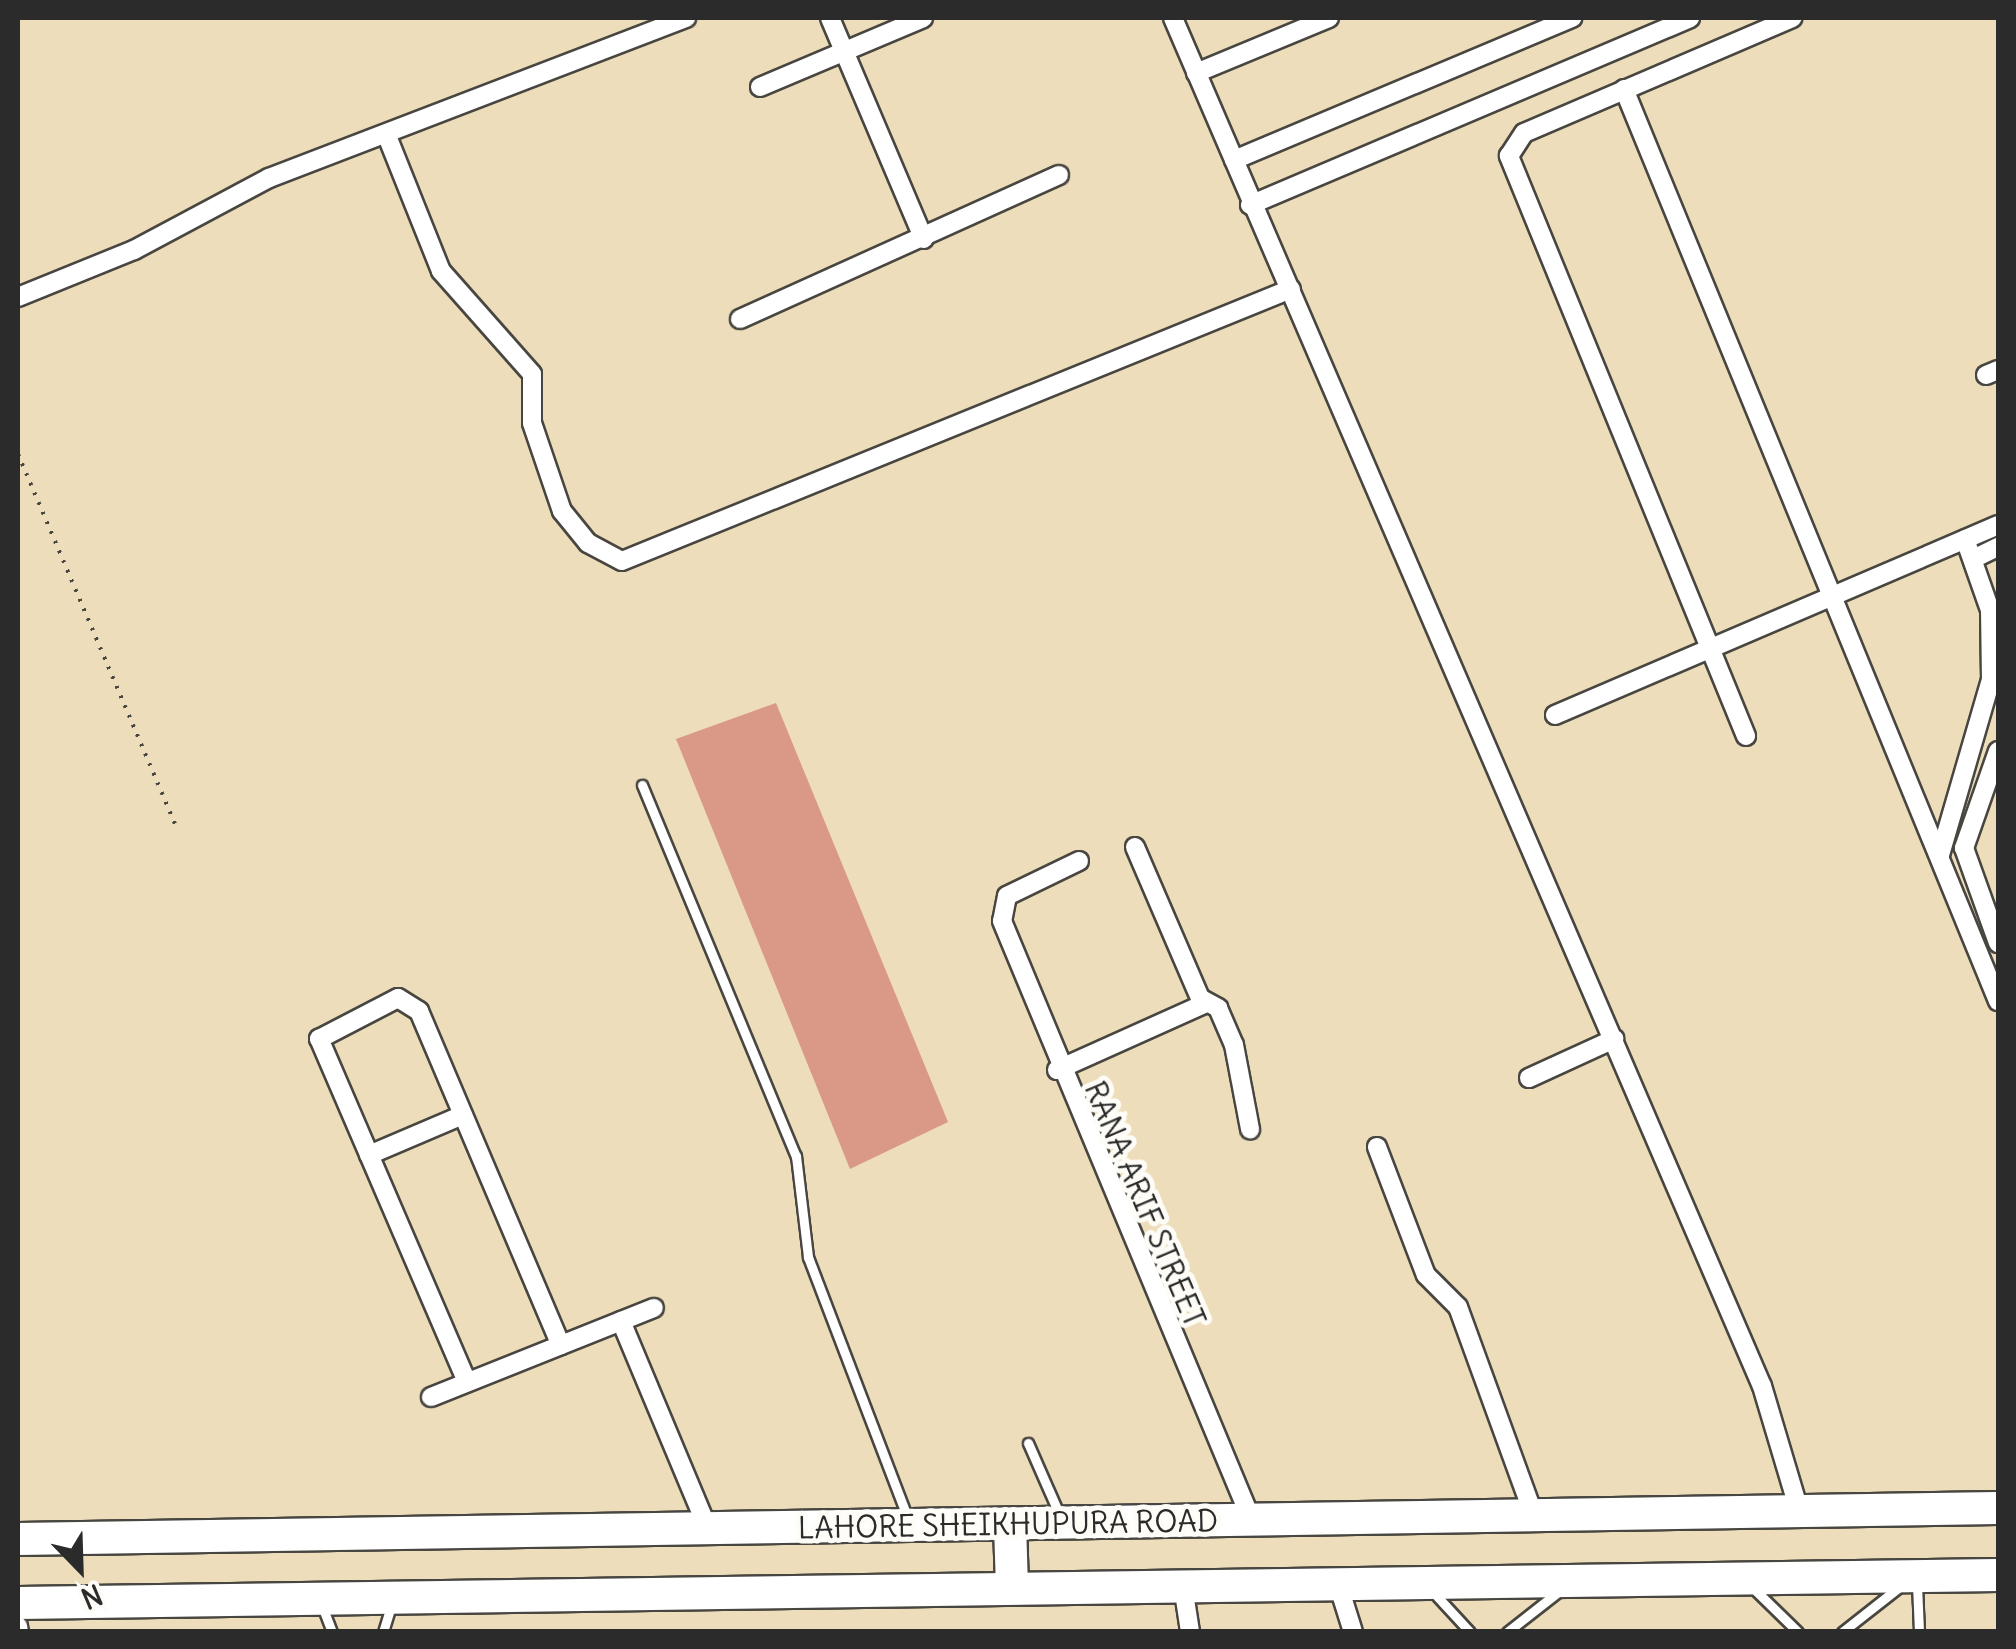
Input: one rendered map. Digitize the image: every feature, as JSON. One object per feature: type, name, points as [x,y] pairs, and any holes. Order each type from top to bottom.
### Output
[{"type":"highway","name":"LAHORE SHEIKHUPURA ROAD","points":[[18,1539],[1998,1508]]},
{"type":"highway","points":[[1010,1524],[1012,1586]]},
{"type":"highway","name":"LAHORE SHEIKHUPURA ROAD","points":[[18,1602],[1998,1575]]},
{"type":"street","points":[[18,297],[143,246],[269,178],[387,136],[686,18]]},
{"type":"street","points":[[830,18],[924,239]]},
{"type":"street","points":[[760,86],[923,18]]},
{"type":"street","points":[[1172,18],[1782,1434],[1799,1510]]},
{"type":"street","points":[[1196,73],[1329,18]]},
{"type":"street","points":[[1234,160],[1572,18]]},
{"type":"street","points":[[1250,205],[1690,18]]},
{"type":"street","points":[[1746,736],[1707,650],[1509,164],[1518,136],[1792,18]]},
{"type":"street","points":[[1624,90],[1998,1001]]},
{"type":"street","points":[[387,136],[442,271],[532,374],[532,423],[562,511],[588,543],[622,561],[1291,289]]},
{"type":"street","points":[[740,319],[924,239],[1059,174]]},
{"type":"street","points":[[1555,715],[1993,527],[1998,550],[1973,559]]},
{"type":"street","points":[[1940,857],[1991,680],[1990,610],[1965,539]]},
{"type":"street","points":[[1998,750],[1993,779],[1964,848],[1998,944]]},
{"type":"street","points":[[1135,848],[1206,1004]]},
{"type":"street","name":"RANA ARIF STREET","points":[[1079,861],[1001,906],[1057,1070],[1251,1519]]},
{"type":"street","points":[[467,1382],[320,1039],[347,1019],[411,1000],[561,1345]]},
{"type":"street","points":[[1057,1070],[1206,1004],[1218,1008],[1234,1045],[1250,1130]]},
{"type":"street","points":[[1529,1078],[1614,1039]]},
{"type":"street","points":[[369,1155],[463,1115]]},
{"type":"street","points":[[1377,1147],[1426,1276],[1458,1307],[1535,1518]]},
{"type":"street","points":[[430,1397],[654,1308]]},
{"type":"street","points":[[621,1321],[708,1529]]},
{"type":"street","points":[[1338,1584],[1352,1632]]},
{"type":"street","points":[[1182,1586],[1190,1632]]},
{"type":"lane","points":[[642,785],[796,1156],[808,1257],[912,1528]]},
{"type":"lane","points":[[1028,1443],[1063,1523]]},
{"type":"lane","points":[[1842,1632],[1917,1576]]},
{"type":"lane","points":[[1917,1576],[1918,1632]]},
{"type":"lane","points":[[1742,1578],[1798,1632]]},
{"type":"lane","points":[[1508,1632],[1582,1580]]},
{"type":"lane","points":[[1421,1582],[1470,1632]]},
{"type":"lane","points":[[383,1632],[394,1597]]},
{"type":"lane","points":[[319,1598],[332,1632]]},
{"type":"path","points":[[18,454],[176,826]]},
{"type":"building","points":[[776,703],[948,1122],[850,1169],[676,739]]}]
